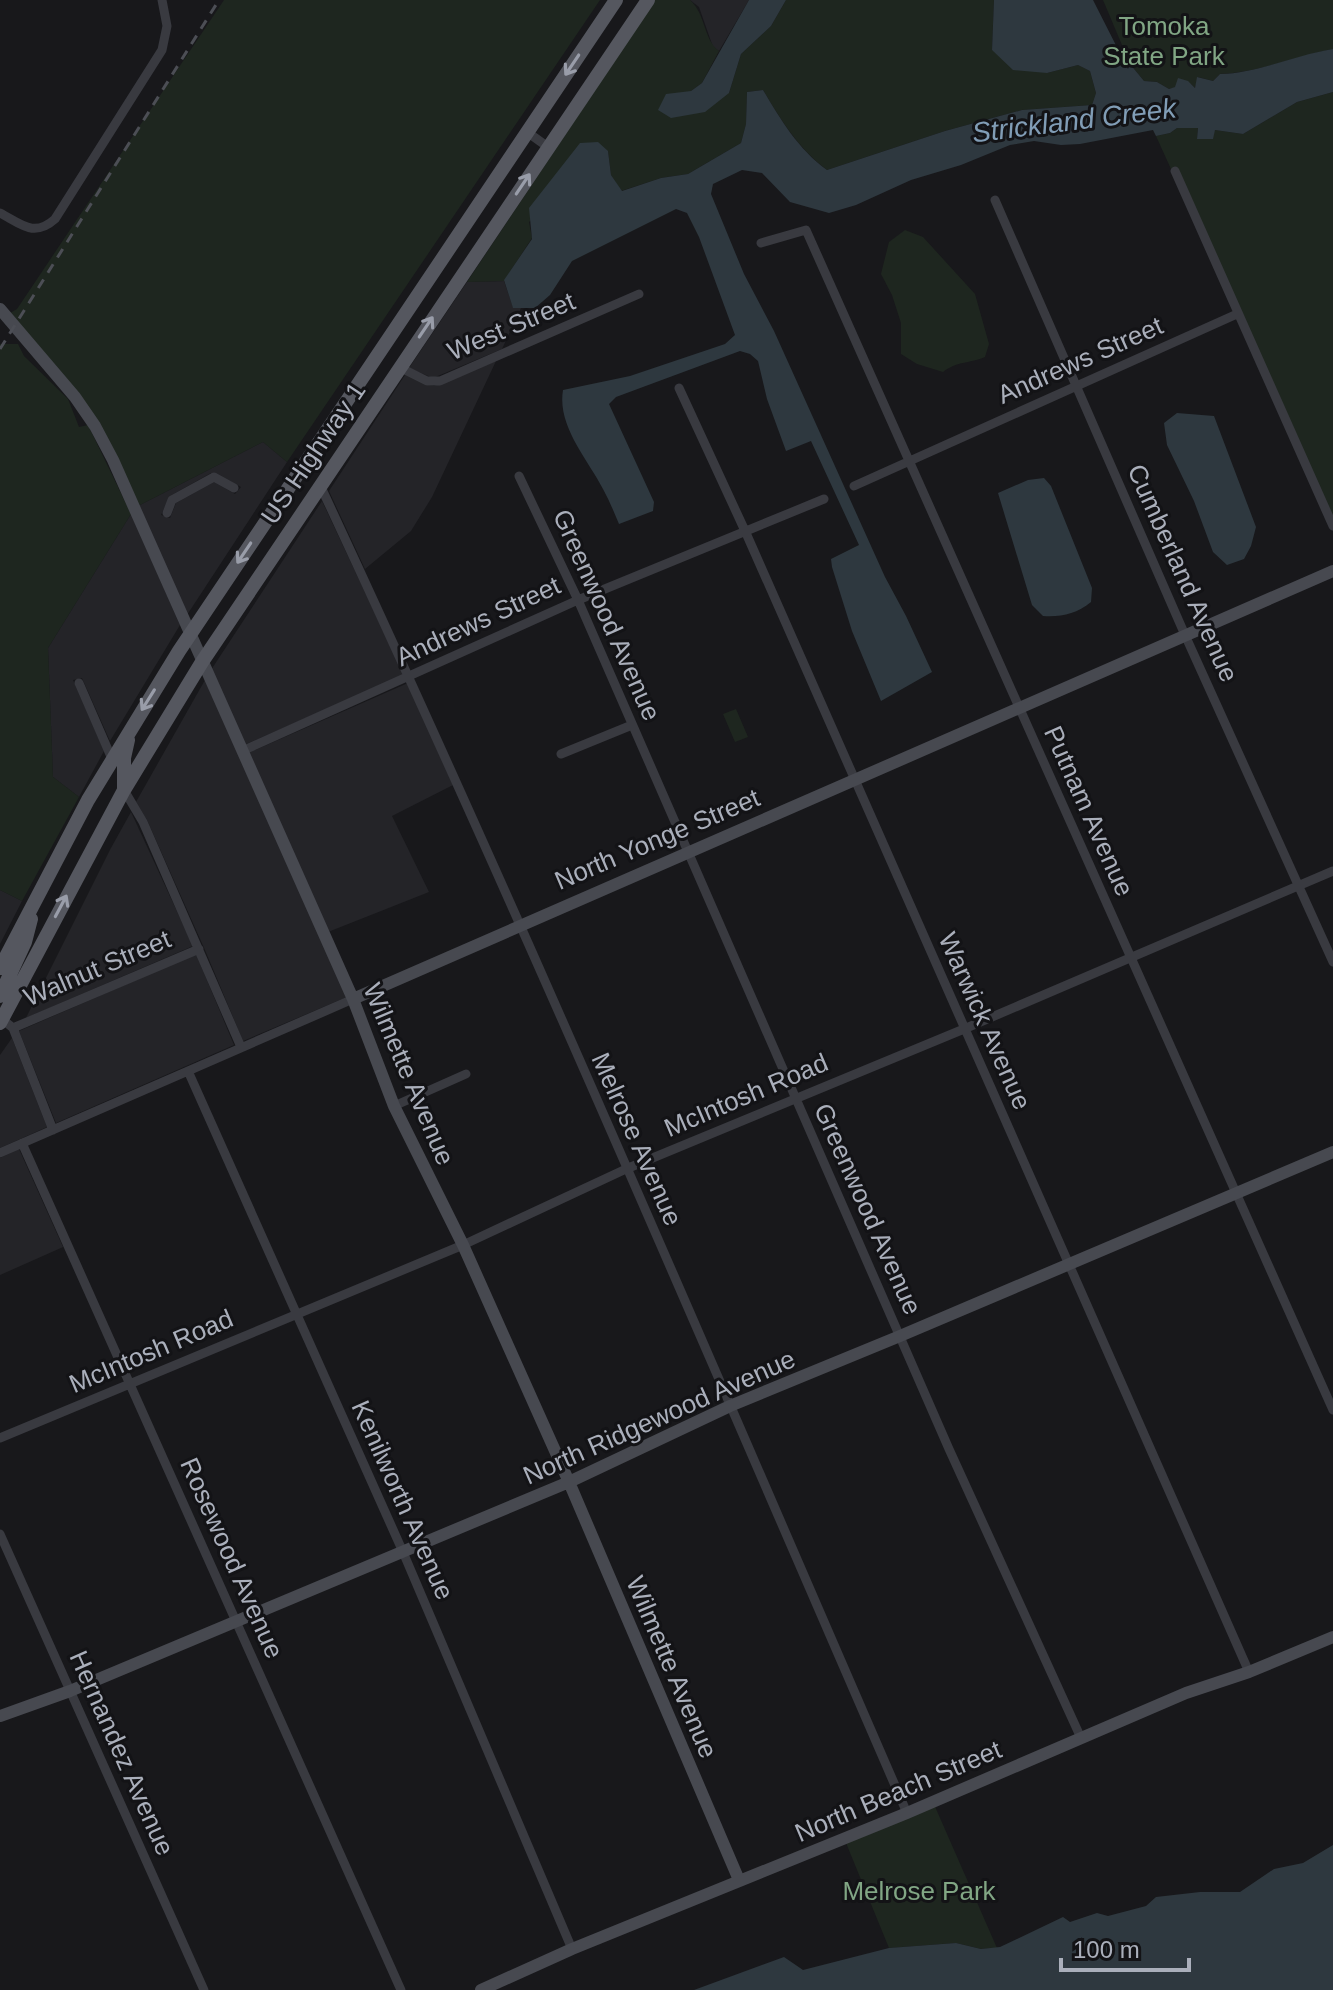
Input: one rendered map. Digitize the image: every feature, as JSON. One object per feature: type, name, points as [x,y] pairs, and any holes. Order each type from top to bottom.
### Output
[{"type":"main road","name":"US Highway 1","points":[[0,968],[112,759],[190,634],[616,0]]},
{"type":"main road","name":"US Highway 1","points":[[4,1021],[40,945],[109,817],[202,662],[648,0]]},
{"type":"main road","points":[[319,442],[312,467],[320,485]]},
{"type":"main road","points":[[124,790],[124,758],[131,728]]},
{"type":"main road","points":[[109,817],[114,787],[112,759]]},
{"type":"main road","points":[[0,996],[25,942],[37,896]]},
{"type":"street","points":[[0,213],[32,229],[45,227],[55,219],[162,50],[167,26],[162,0]]},
{"type":"street","points":[[527,132],[548,147]]},
{"type":"street","points":[[1175,171],[1333,526]]},
{"type":"street","name":"Cumberland Avenue","points":[[995,200],[1185,635],[1333,962]]},
{"type":"street","name":"Putnam Avenue","points":[[761,243],[806,230],[1333,1410]]},
{"type":"street","name":"West Street","points":[[399,367],[427,381],[440,381],[639,294]]},
{"type":"street","name":"Wilmette Avenue","points":[[0,309],[75,397],[113,460],[353,999],[394,1106],[463,1245],[569,1482],[739,1880]]},
{"type":"street","name":"Andrews Street","points":[[854,486],[1237,314]]},
{"type":"street","name":"Warwick Avenue","points":[[679,388],[746,533],[1249,1672]]},
{"type":"street","name":"Greenwood Avenue","points":[[519,476],[578,600],[900,1336],[1081,1738]]},
{"type":"street","points":[[167,513],[172,500],[214,477],[234,488]]},
{"type":"street","name":"Melrose Avenue","points":[[320,485],[410,677],[520,925],[907,1813]]},
{"type":"street","name":"Andrews Street","points":[[242,751],[578,600],[824,499]]},
{"type":"street","name":"North Yonge Street","points":[[0,1153],[1333,571]]},
{"type":"street","points":[[79,683],[112,759]]},
{"type":"street","points":[[561,754],[632,725]]},
{"type":"street","points":[[124,790],[143,822],[241,1047]]},
{"type":"street","name":"McIntosh Road","points":[[0,1438],[463,1245],[626,1169],[1333,871]]},
{"type":"street","name":"Walnut Street","points":[[4,1021],[199,949]]},
{"type":"street","points":[[4,1021],[53,1130]]},
{"type":"street","name":"Kenilworth Avenue","points":[[188,1071],[403,1552],[572,1949]]},
{"type":"street","points":[[394,1106],[466,1074]]},
{"type":"street","name":"Rosewood Avenue","points":[[22,1143],[401,1990]]},
{"type":"street","name":"North Ridgewood Avenue","points":[[0,1716],[70,1691],[569,1482],[730,1406],[1333,1152]]},
{"type":"street","name":"Hernandez Avenue","points":[[0,1534],[204,1990]]},
{"type":"street","name":"North Beach Street","points":[[481,1990],[572,1949],[907,1813],[1186,1693],[1249,1672],[1333,1637]]},
{"type":"shaded area","points":[[690,0],[749,0],[719,51],[713,47],[699,7]]},
{"type":"shaded area","points":[[504,281],[513,307],[521,308],[502,349],[433,378],[409,368],[467,282]]},
{"type":"shaded area","points":[[496,361],[432,497],[411,531],[365,569],[329,491],[405,375],[434,386]]},
{"type":"shaded area","points":[[263,442],[287,462],[187,615],[138,506]],"holes":[[[216,473],[241,487],[235,494],[214,482],[176,503],[170,518],[161,515],[170,496]]]},
{"type":"shaded area","points":[[322,501],[404,675],[244,745],[211,670]]},
{"type":"shaded area","points":[[131,514],[180,625],[110,741],[82,678],[73,680],[104,751],[79,797],[53,777],[48,648]]},
{"type":"shaded area","points":[[205,680],[347,997],[243,1041],[147,820],[136,802]]},
{"type":"shaded area","points":[[408,683],[453,785],[392,816],[429,892],[328,932],[248,753]]},
{"type":"shaded area","points":[[131,812],[193,946],[26,1018],[111,848]]},
{"type":"shaded area","points":[[0,890],[22,901],[0,944]]},
{"type":"shaded area","points":[[196,954],[234,1045],[56,1123],[19,1031]]},
{"type":"shaded area","points":[[12,1038],[47,1127],[0,1148],[0,1055]]},
{"type":"shaded area","points":[[19,1149],[63,1247],[0,1275],[0,1158]]},
{"type":"green space","points":[[224,0],[600,0],[287,462],[263,442],[138,506],[117,458],[10,313],[17,309]]},
{"type":"green space","points":[[655,0],[690,0],[719,51],[702,83],[691,91],[729,93],[741,54],[771,26],[786,0],[994,0],[992,50],[1047,73],[1078,65],[1090,71],[1096,93],[1092,105],[1022,110],[945,131],[827,170],[799,143],[763,90],[747,92],[746,124],[741,143],[688,174],[661,178],[621,191],[611,175],[608,151],[529,222],[532,238],[504,281],[467,282]]},
{"type":"green space","name":"Tomoka State Park","points":[[1103,0],[1333,0],[1333,49],[1248,71],[1220,74],[1213,81],[1198,77],[1195,88],[1191,84],[1169,89],[1157,82],[1144,81],[1130,64]]},
{"type":"green space","name":"Tomoka State Park","points":[[1333,92],[1333,526],[1156,136],[1177,128],[1198,128],[1197,139],[1215,130],[1243,134],[1297,102]]},
{"type":"green space","points":[[905,230],[923,237],[975,294],[989,344],[985,357],[943,372],[917,364],[901,354],[901,323],[881,274],[889,242]]},
{"type":"green space","points":[[0,344],[18,344],[24,356],[68,399],[79,427],[88,425],[131,514],[48,648],[53,777],[79,797],[22,901],[0,890]]},
{"type":"green space","points":[[736,709],[748,737],[735,742],[723,714]]},
{"type":"green space","name":"Melrose Park","points":[[933,1802],[997,1948],[981,1949],[956,1943],[889,1948],[844,1838]]},
{"type":"water","points":[[749,0],[786,0],[771,26],[741,54],[729,93],[705,112],[671,118],[658,110],[666,94],[691,91],[702,83]]},
{"type":"water","name":"Strickland Creek","points":[[994,0],[1093,0],[1128,69],[1130,64],[1144,81],[1157,82],[1169,89],[1175,87],[1178,78],[1188,81],[1195,88],[1197,77],[1213,81],[1220,74],[1248,71],[1333,49],[1333,92],[1297,102],[1243,134],[1215,130],[1213,139],[1197,139],[1198,128],[1177,128],[1156,136],[1153,130],[1080,144],[1034,141],[1010,145],[829,213],[790,202],[762,173],[742,170],[713,184],[711,194],[744,274],[774,331],[885,577],[932,672],[881,701],[852,631],[832,567],[831,559],[859,545],[811,441],[786,451],[767,399],[758,361],[750,354],[740,351],[616,397],[609,404],[654,502],[653,511],[619,524],[569,429],[562,403],[563,390],[630,376],[725,344],[735,335],[687,213],[676,209],[572,261],[550,295],[535,308],[513,308],[504,280],[532,239],[529,208],[580,143],[598,142],[608,151],[611,175],[622,191],[661,178],[688,174],[741,143],[746,124],[747,92],[763,90],[799,143],[827,170],[945,131],[1022,110],[1092,105],[1096,93],[1090,71],[1078,65],[1047,73],[1013,70],[992,50]]},
{"type":"water","points":[[1177,413],[1214,416],[1256,527],[1244,559],[1227,565],[1213,552],[1194,501],[1167,445],[1164,423]]},
{"type":"water","points":[[1044,478],[1051,486],[1092,588],[1091,602],[1074,612],[1056,616],[1043,616],[1032,605],[998,493],[1028,480]]},
{"type":"water","points":[[1333,1845],[1333,1990],[694,1990],[784,1957],[803,1970],[889,1948],[956,1943],[981,1949],[1000,1947],[1063,1917],[1070,1922],[1097,1913],[1108,1916],[1146,1906],[1156,1897],[1240,1892],[1274,1869],[1303,1863]]},
{"type":"railway","points":[[0,349],[219,0]]}]
